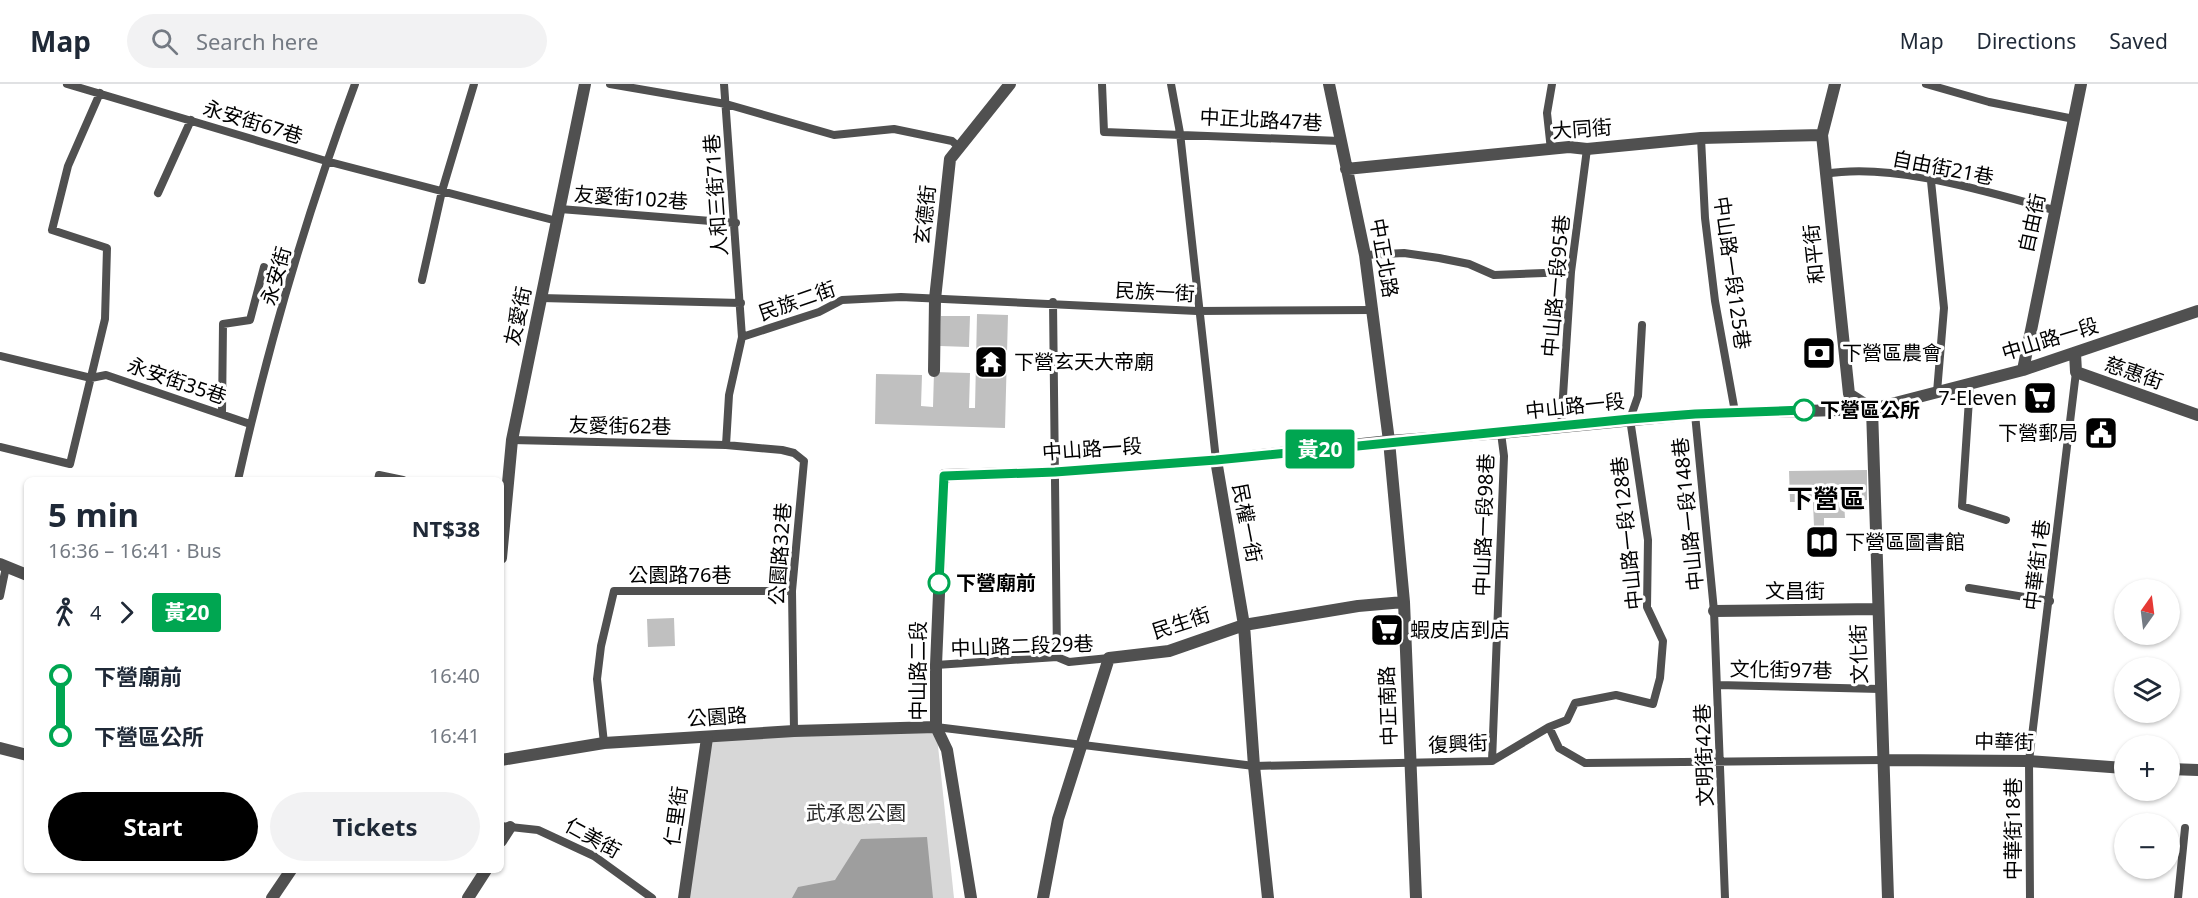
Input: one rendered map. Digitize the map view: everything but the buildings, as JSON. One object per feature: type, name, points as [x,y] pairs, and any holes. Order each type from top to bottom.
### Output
[{"type":"street","name":"友愛街","points":[[504,526],[512,440],[585,84]]},
{"type":"street","name":"玄德街","points":[[934,371],[935,299],[950,159],[1010,84]]},
{"type":"street","name":"中正北路","points":[[1329,84],[1365,255],[1389,441]]},
{"type":"street","name":"和平街","points":[[1835,84],[1822,135],[1849,394],[1872,409]]},
{"type":"street","name":"自由街","points":[[2023,370],[2081,84]]},
{"type":"street","name":"大同街","points":[[1346,169],[1569,147],[1587,149],[1701,138],[1822,135]]},
{"type":"street","name":"中山路一段","points":[[944,476],[1055,472],[1216,460],[1389,441],[1502,433],[1695,414],[1872,409],[2023,370],[2198,311]]},
{"type":"street","name":"慈惠街","points":[[2075,353],[2076,372],[2198,415]]},
{"type":"street","name":"文化街","points":[[1872,409],[1887,898]]},
{"type":"street","name":"中正南路","points":[[1389,441],[1404,602],[1416,898]]},
{"type":"street","name":"民權一街","points":[[1216,460],[1244,625],[1254,766],[1268,898]]},
{"type":"street","name":"中山路二段","points":[[944,476],[936,665],[936,727],[947,750],[971,898]]},
{"type":"street","points":[[3,566],[24,573]]},
{"type":"street","name":"民生街","points":[[1109,658],[1169,651],[1244,625],[1358,606],[1404,602]]},
{"type":"street","name":"文昌街","points":[[1714,611],[1877,609]]},
{"type":"street","points":[[1043,898],[1058,819],[1109,658]]},
{"type":"street","name":"公園路","points":[[504,760],[604,743],[707,738],[794,730],[936,727]]},
{"type":"street","name":"仁里街","points":[[684,898],[707,738]]},
{"type":"street","points":[[0,748],[24,754]]},
{"type":"street","name":"中華街","points":[[1883,760],[2029,761],[2114,767]]},
{"type":"street","points":[[2180,769],[2198,770]]},
{"type":"street","points":[[272,898],[289,873]]},
{"type":"street","points":[[468,898],[484,873]]},
{"type":"lane","name":"永安街67巷","points":[[66,84],[326,161],[442,191]]},
{"type":"lane","name":"永安街","points":[[239,477],[250,424],[326,161],[355,84]]},
{"type":"lane","points":[[422,280],[442,191],[474,84]]},
{"type":"lane","points":[[610,84],[726,104],[834,135],[894,129],[952,141],[959,147]]},
{"type":"lane","name":"人和三街71巷","points":[[724,84],[736,223],[742,337],[729,395],[726,445]]},
{"type":"lane","name":"中正北路47巷","points":[[1102,84],[1104,132],[1180,133],[1340,141]]},
{"type":"lane","name":"民權一街","points":[[1171,84],[1180,133],[1197,311],[1216,460]]},
{"type":"lane","points":[[1551,150],[1547,113],[1552,84]]},
{"type":"lane","points":[[1926,84],[1989,102],[2074,119]]},
{"type":"lane","points":[[0,447],[70,464],[105,319],[107,248],[52,230],[68,166],[100,93]]},
{"type":"lane","points":[[158,193],[191,120]]},
{"type":"lane","name":"中山路一段125巷","points":[[1701,138],[1706,218],[1715,301],[1735,412]]},
{"type":"lane","name":"中山路一段95巷","points":[[1561,427],[1571,272],[1587,149]]},
{"type":"lane","name":"自由街21巷","points":[[1825,174],[1872,172],[1964,186],[2054,210]]},
{"type":"lane","points":[[1931,181],[1944,308],[1937,392]]},
{"type":"lane","name":"友愛街102巷","points":[[442,191],[559,215],[736,223]]},
{"type":"lane","points":[[1365,255],[1404,253],[1439,258],[1469,264],[1494,275],[1571,272]]},
{"type":"lane","points":[[222,413],[223,324],[249,320],[264,267]]},
{"type":"lane","name":"民族二街","points":[[742,337],[819,312],[842,300],[901,297],[935,299]]},
{"type":"lane","points":[[541,298],[741,303]]},
{"type":"lane","name":"民族一街","points":[[935,299],[1053,302],[1197,311],[1373,310]]},
{"type":"lane","points":[[1053,302],[1057,657]]},
{"type":"lane","points":[[1630,419],[1638,396],[1642,325]]},
{"type":"lane","name":"永安街35巷","points":[[0,356],[91,378],[106,375],[250,424]]},
{"type":"lane","name":"中華街1巷","points":[[2029,761],[2076,372]]},
{"type":"lane","points":[[1970,384],[1962,506],[2006,520]]},
{"type":"lane","name":"中山路一段148巷","points":[[1695,414],[1714,611]]},
{"type":"lane","name":"中山路一段128巷","points":[[1549,727],[1567,720],[1575,703],[1616,695],[1653,704],[1660,678],[1663,641],[1647,607],[1648,540],[1630,419]]},
{"type":"lane","name":"中山路一段98巷","points":[[1492,762],[1504,456],[1502,433]]},
{"type":"lane","name":"友愛街62巷","points":[[512,440],[726,445]]},
{"type":"lane","name":"公園路32巷","points":[[726,445],[782,450],[794,453],[804,461],[792,591],[794,730]]},
{"type":"lane","points":[[0,596],[3,566]]},
{"type":"lane","points":[[1969,588],[2050,601]]},
{"type":"lane","name":"公園路76巷","points":[[604,743],[597,679],[601,646],[614,591],[792,591]]},
{"type":"lane","name":"文明街42巷","points":[[1714,611],[1725,898]]},
{"type":"lane","name":"中山路二段29巷","points":[[936,665],[1057,657],[1069,662],[1109,658]]},
{"type":"lane","name":"文化街97巷","points":[[1718,685],[1880,688]]},
{"type":"lane","name":"復興街","points":[[936,727],[1254,766],[1492,762],[1549,727]]},
{"type":"lane","points":[[1549,727],[1559,748],[1585,763],[1883,760]]},
{"type":"lane","name":"中華街18巷","points":[[2029,761],[2030,898]]},
{"type":"lane","name":"仁美街","points":[[505,826],[538,830],[594,856],[652,898]]},
{"type":"lane","points":[[2178,898],[2185,828]]},
{"type":"green space","name":"武承恩公園","points":[[936,727],[954,898],[684,898],[707,738]]},
{"type":"shaded area","points":[[927,837],[933,898],[792,898],[798,887],[835,880],[861,839]]},
{"type":"bus line","name":"黃20","points":[[939,583],[944,476],[1055,472],[1216,460],[1389,441],[1502,433],[1630,419],[1804,410]]},
{"type":"place","name":"下營區農會","points":[[1819,353]]},
{"type":"place","name":"下營玄天大帝廟","points":[[991,362]]},
{"type":"place","name":"7-Eleven","points":[[2040,398]]},
{"type":"place","name":"下營區公所","points":[[1804,410]]},
{"type":"place","name":"下營郵局","points":[[2101,433]]},
{"type":"place","name":"下營區圖書館","points":[[1822,542]]},
{"type":"place","name":"下營廟前","points":[[939,583]]},
{"type":"place","name":"蝦皮店到店","points":[[1387,630]]},
{"type":"district","name":"下營區","points":[[1826,499]]}]
